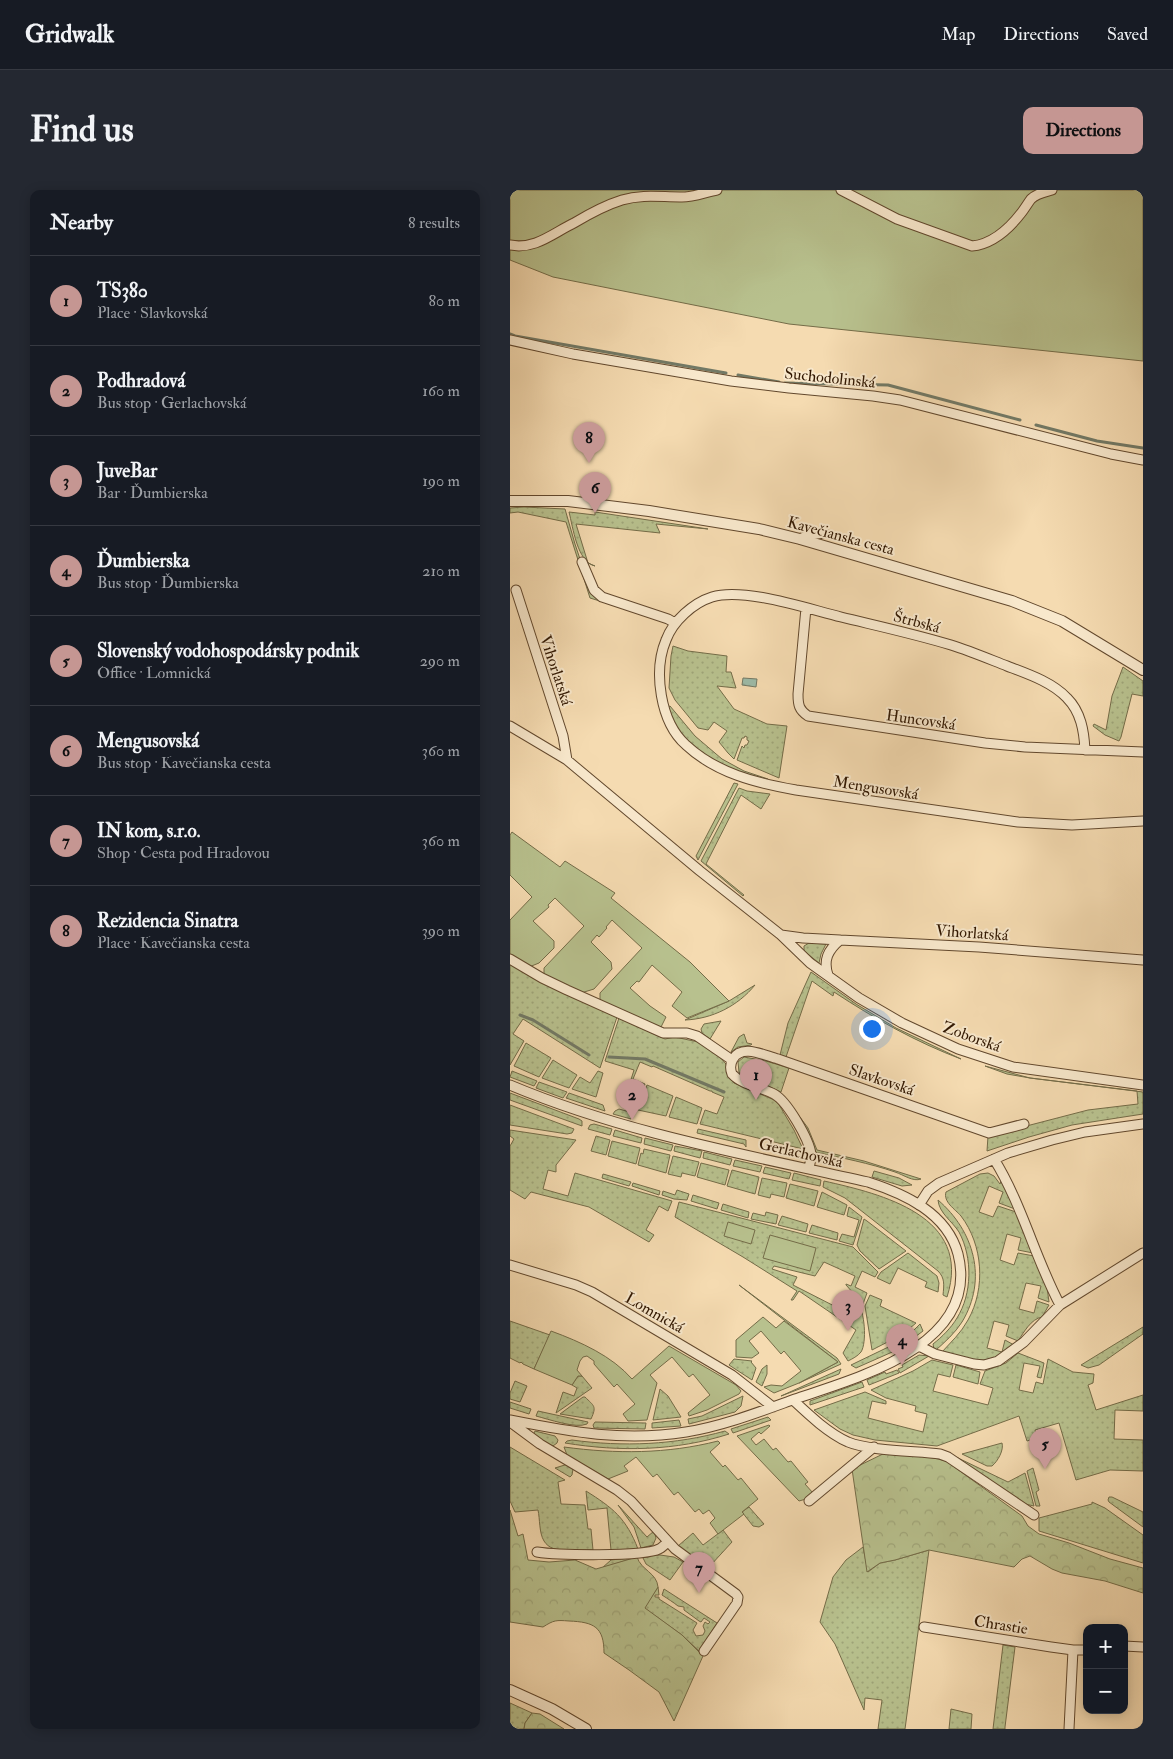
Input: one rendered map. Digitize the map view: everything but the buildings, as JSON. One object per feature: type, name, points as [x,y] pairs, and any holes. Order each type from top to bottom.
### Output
[{"type":"street","points":[[510,245],[533,244],[573,223],[629,198],[648,195],[682,198],[717,190]]},
{"type":"street","points":[[841,190],[897,219],[972,246],[994,240],[1017,219],[1031,199],[1041,192],[1052,190]]},
{"type":"street","name":"Suchodolinská","points":[[510,340],[573,354],[731,381],[900,400],[1111,454],[1143,460]]},
{"type":"street","name":"Kavečianska cesta","points":[[510,501],[568,501],[649,511],[759,529],[800,539],[1012,601],[1062,621],[1143,670]]},
{"type":"street","points":[[800,539],[808,535],[825,533]]},
{"type":"street","points":[[582,562],[594,590],[602,597],[675,623]]},
{"type":"street","name":"Vihorlatská","points":[[516,590],[563,736],[566,760]]},
{"type":"street","name":"Štrbská","points":[[697,605],[710,598],[723,595],[743,595],[806,608],[952,646],[1034,677],[1067,697],[1075,709],[1084,735],[1085,750]]},
{"type":"street","name":"Mengusovská","points":[[697,605],[675,623],[665,640],[660,672],[660,691],[668,721],[678,738],[707,761],[737,776],[754,782],[783,788],[1018,822],[1072,825],[1143,820]]},
{"type":"street","name":"Huncovská","points":[[806,608],[798,705],[802,712],[808,716],[985,743],[1025,747],[1143,752]]},
{"type":"street","points":[[510,726],[566,760],[781,935]]},
{"type":"street","name":"Vihorlatská","points":[[781,935],[803,938],[979,947],[1143,960]]},
{"type":"street","name":"Zoborská","points":[[781,935],[810,963],[859,998],[902,1023],[958,1050],[1013,1067],[1143,1084]]},
{"type":"street","points":[[828,975],[825,963],[827,955],[831,948],[840,940]]},
{"type":"street","points":[[510,959],[550,982],[664,1034],[687,1033],[697,1036],[732,1060],[731,1071],[734,1077],[774,1094],[781,1099],[797,1122],[811,1153],[809,1169]]},
{"type":"street","name":"Slavkovská","points":[[732,1060],[743,1051],[752,1051],[989,1133],[1024,1124]]},
{"type":"street","name":"Gerlachovská","points":[[510,1085],[589,1115],[676,1138],[868,1182],[891,1190],[919,1205],[938,1219],[949,1232],[957,1249],[960,1269],[959,1290],[953,1309],[936,1331],[919,1346],[901,1357],[854,1379],[773,1407],[714,1426],[686,1432],[648,1436],[606,1436],[510,1421]]},
{"type":"street","points":[[919,1205],[933,1187],[1024,1147],[1085,1132],[1143,1124]]},
{"type":"street","points":[[994,1159],[1026,1224],[1060,1305]]},
{"type":"street","points":[[919,1346],[927,1351],[974,1364],[989,1364],[1004,1358],[1024,1342],[1060,1305],[1143,1253]]},
{"type":"street","name":"Lomnická","points":[[510,1265],[567,1282],[592,1292],[732,1375],[773,1407]]},
{"type":"street","points":[[793,1400],[840,1437],[857,1445],[945,1456],[1034,1515]]},
{"type":"street","points":[[510,1421],[540,1444],[617,1490],[631,1501],[683,1556],[714,1577],[738,1597],[737,1603],[704,1651]]},
{"type":"street","points":[[808,1501],[874,1447]]},
{"type":"street","points":[[537,1552],[561,1555],[640,1553],[658,1550],[668,1542]]},
{"type":"street","name":"Chrastie","points":[[924,1627],[1083,1650]]},
{"type":"street","points":[[1128,1646],[1143,1646]]},
{"type":"street","points":[[1068,1729],[1073,1650]]},
{"type":"street","points":[[510,1690],[542,1704],[586,1729]]},
{"type":"green space","points":[[510,190],[1143,190],[1143,361],[789,324],[553,277],[510,260]]},
{"type":"green space","points":[[510,508],[565,509],[591,592],[665,621],[590,598],[566,522],[518,512],[510,513]]},
{"type":"green space","points":[[569,512],[595,515],[595,512],[708,529],[656,524],[660,533],[576,524],[588,562],[580,551]]},
{"type":"green space","points":[[673,646],[688,651],[727,656],[726,672],[731,672],[736,688],[717,686],[734,709],[767,724],[787,726],[779,778],[737,760],[742,746],[744,748],[749,741],[747,737],[742,738],[734,759],[719,742],[727,731],[714,722],[708,730],[698,728],[675,700],[669,688]]},
{"type":"green space","points":[[1123,667],[1143,681],[1143,696],[1132,694],[1119,741],[1105,735],[1093,726],[1094,724],[1106,730],[1112,696]]},
{"type":"green space","points":[[670,706],[695,736],[722,759],[744,771],[768,779],[755,777],[729,768],[703,754],[682,735],[672,719],[668,707]]},
{"type":"green space","points":[[734,783],[738,784],[698,860],[696,856]]},
{"type":"green space","points":[[739,788],[770,794],[761,809],[741,795],[706,864],[743,896],[701,861]]},
{"type":"green space","points":[[512,832],[560,867],[565,861],[615,893],[611,898],[690,962],[729,1001],[687,1018],[672,1006],[682,992],[652,965],[639,982],[637,981],[630,988],[666,1017],[661,1027],[658,1028],[600,1002],[600,993],[642,948],[612,920],[599,937],[597,935],[591,942],[611,962],[612,969],[594,989],[581,993],[544,976],[544,968],[584,926],[555,898],[548,905],[549,907],[533,921],[554,941],[554,948],[539,963],[529,967],[510,955],[510,920],[532,897],[510,875],[510,835]]},
{"type":"green space","points":[[809,943],[826,944],[819,963],[804,951],[804,946]]},
{"type":"green space","points":[[510,964],[540,981],[617,1017],[600,1068],[523,1019],[513,1034],[524,1041],[510,1065]]},
{"type":"green space","points":[[811,972],[856,1004],[896,1028],[961,1059],[896,1029],[834,992],[833,996],[812,981],[786,1057],[780,1055],[788,1023]]},
{"type":"green space","points":[[755,985],[741,999],[724,1010],[705,1017],[685,1020],[729,1001]]},
{"type":"green space","points":[[619,1018],[665,1039],[675,1037],[698,1042],[718,1055],[726,1064],[729,1077],[734,1083],[778,1103],[803,1149],[700,1124],[705,1110],[717,1114],[724,1097],[640,1062],[633,1079],[645,1084],[635,1109],[623,1105],[634,1070],[605,1061]]},
{"type":"green space","points":[[721,1021],[710,1039],[702,1033],[701,1029],[704,1024]]},
{"type":"green space","points":[[744,1034],[747,1043],[752,1044],[738,1047],[731,1052],[739,1037]]},
{"type":"green space","points":[[526,1043],[551,1058],[539,1077],[514,1066]]},
{"type":"green space","points":[[744,1057],[789,1068],[781,1092],[739,1072],[738,1062]]},
{"type":"green space","points":[[553,1060],[577,1075],[569,1088],[542,1078]]},
{"type":"green space","points":[[985,1066],[1030,1078],[1007,1074]]},
{"type":"green space","points":[[512,1071],[537,1081],[534,1086],[510,1077]]},
{"type":"green space","points":[[598,1071],[603,1073],[596,1097],[572,1089],[580,1077],[590,1083]]},
{"type":"green space","points":[[539,1082],[567,1092],[563,1098],[536,1088]]},
{"type":"green space","points":[[647,1085],[673,1096],[666,1116],[638,1110]]},
{"type":"green space","points":[[1137,1091],[1143,1092],[1143,1114],[1072,1125],[987,1151],[988,1136],[1088,1110],[1138,1104]]},
{"type":"green space","points":[[510,1093],[579,1119],[582,1121],[582,1126],[510,1100]]},
{"type":"green space","points":[[569,1093],[603,1105],[605,1111],[566,1098]]},
{"type":"green space","points":[[676,1097],[702,1108],[697,1124],[669,1117]]},
{"type":"green space","points":[[510,1105],[574,1129],[572,1133],[567,1134],[510,1125]]},
{"type":"green space","points":[[791,1105],[808,1128],[817,1150],[864,1161],[921,1179],[912,1179],[875,1166],[815,1152]]},
{"type":"green space","points":[[619,1109],[633,1113],[631,1119],[613,1114]]},
{"type":"green space","points":[[594,1124],[612,1129],[610,1135],[588,1129],[590,1125]]},
{"type":"green space","points":[[698,1129],[746,1140],[746,1147],[744,1144],[697,1133]]},
{"type":"green space","points":[[510,1130],[576,1140],[556,1165],[556,1172],[548,1170],[543,1189],[568,1196],[575,1173],[672,1201],[668,1211],[659,1206],[646,1230],[654,1235],[649,1242],[589,1207],[531,1192],[525,1199],[510,1190],[510,1146],[514,1139],[510,1136]]},
{"type":"green space","points":[[615,1130],[642,1138],[641,1143],[613,1136]]},
{"type":"green space","points":[[596,1136],[610,1140],[606,1155],[591,1151]]},
{"type":"green space","points":[[645,1138],[673,1145],[671,1151],[644,1144]]},
{"type":"green space","points":[[612,1141],[640,1148],[636,1164],[608,1156]]},
{"type":"green space","points":[[675,1146],[702,1151],[700,1158],[674,1151]]},
{"type":"green space","points":[[644,1149],[670,1155],[666,1173],[638,1165]]},
{"type":"green space","points":[[704,1152],[732,1159],[730,1165],[703,1158]]},
{"type":"green space","points":[[673,1156],[699,1162],[695,1176],[682,1173],[681,1177],[668,1174]]},
{"type":"green space","points":[[735,1160],[762,1166],[760,1172],[733,1166]]},
{"type":"green space","points":[[701,1163],[729,1170],[725,1185],[697,1177]]},
{"type":"green space","points":[[765,1167],[791,1173],[789,1179],[763,1173]]},
{"type":"green space","points":[[732,1170],[759,1177],[755,1194],[727,1186]]},
{"type":"green space","points":[[874,1171],[899,1178],[912,1185],[902,1186],[872,1177]]},
{"type":"green space","points":[[794,1173],[821,1180],[820,1186],[792,1180]]},
{"type":"green space","points":[[988,1173],[994,1176],[1000,1184],[1001,1181],[1015,1209],[999,1203],[1003,1192],[989,1186],[979,1212],[993,1217],[998,1206],[1016,1212],[1033,1253],[1018,1250],[1021,1238],[1007,1234],[1000,1260],[1014,1265],[1018,1253],[1034,1256],[1047,1287],[1049,1302],[1038,1298],[1041,1286],[1026,1283],[1019,1309],[1034,1313],[1037,1301],[1049,1305],[1042,1317],[1031,1323],[1018,1341],[1006,1336],[1009,1325],[994,1321],[987,1348],[1002,1352],[1005,1340],[1014,1345],[996,1357],[971,1360],[941,1353],[959,1333],[974,1308],[978,1294],[980,1267],[974,1240],[961,1216],[946,1199],[946,1192],[980,1174]]},
{"type":"green space","points":[[603,1174],[631,1182],[629,1186],[602,1178]]},
{"type":"green space","points":[[762,1178],[787,1183],[784,1197],[771,1194],[770,1198],[758,1195]]},
{"type":"green space","points":[[824,1181],[871,1193],[895,1202],[917,1214],[935,1228],[947,1247],[952,1269],[947,1297],[943,1295],[943,1279],[938,1271],[845,1198],[823,1187]]},
{"type":"green space","points":[[633,1183],[660,1191],[659,1195],[632,1186]]},
{"type":"green space","points":[[790,1184],[818,1191],[814,1206],[786,1198]]},
{"type":"green space","points":[[677,1190],[689,1194],[687,1200],[674,1199],[662,1195],[663,1191],[675,1195]]},
{"type":"green space","points":[[822,1192],[847,1205],[844,1215],[817,1207]]},
{"type":"green space","points":[[693,1195],[719,1203],[717,1209],[691,1201]]},
{"type":"green space","points":[[938,1200],[961,1226],[973,1256],[975,1273],[970,1306],[962,1322],[953,1334],[936,1350],[933,1344],[952,1325],[962,1308],[966,1298],[969,1276],[964,1242],[959,1232],[941,1209]]},
{"type":"green space","points":[[679,1202],[853,1247],[878,1272],[875,1277],[862,1271],[855,1287],[867,1293],[863,1304],[846,1285],[851,1286],[855,1276],[824,1262],[815,1276],[774,1266],[772,1269],[797,1277],[793,1285],[844,1311],[850,1298],[857,1303],[862,1312],[864,1327],[864,1342],[861,1352],[848,1361],[843,1353],[856,1330],[799,1291],[791,1300],[797,1291],[675,1217]]},
{"type":"green space","points":[[723,1204],[749,1212],[748,1218],[721,1210]]},
{"type":"green space","points":[[849,1207],[862,1217],[853,1245],[839,1241],[842,1234],[854,1237],[859,1220],[847,1216]]},
{"type":"green space","points":[[766,1212],[778,1215],[776,1224],[751,1219],[753,1213],[765,1216]]},
{"type":"green space","points":[[782,1216],[808,1224],[806,1232],[778,1225]]},
{"type":"green space","points":[[864,1219],[906,1251],[879,1269],[860,1251],[857,1245]]},
{"type":"green space","points":[[728,1222],[755,1230],[751,1244],[724,1236]]},
{"type":"green space","points":[[812,1225],[838,1233],[837,1240],[809,1233]]},
{"type":"green space","points":[[770,1235],[816,1248],[810,1271],[763,1258]]},
{"type":"green space","points":[[908,1253],[937,1276],[939,1283],[938,1292],[925,1287],[927,1282],[898,1268],[890,1284],[877,1278],[881,1272]]},
{"type":"green space","points":[[739,1285],[837,1358],[841,1364],[799,1383],[838,1362]]},
{"type":"green space","points":[[870,1295],[882,1300],[880,1306],[916,1323],[903,1334],[872,1350],[865,1306]]},
{"type":"green space","points":[[763,1317],[776,1328],[784,1321],[838,1362],[799,1383],[774,1393],[764,1387],[771,1385],[782,1386],[801,1371],[784,1351],[781,1354],[761,1331],[749,1341],[759,1353],[752,1358],[736,1357],[736,1340]]},
{"type":"green space","points":[[510,1321],[550,1335],[534,1369],[510,1358]]},
{"type":"green space","points":[[920,1324],[923,1331],[899,1349],[856,1368],[851,1365],[905,1339]]},
{"type":"green space","points":[[1143,1327],[1143,1334],[1099,1365],[1088,1368],[1081,1365]]},
{"type":"green space","points":[[551,1331],[595,1350],[615,1363],[632,1379],[669,1346],[736,1385],[741,1391],[739,1394],[707,1410],[689,1416],[688,1413],[710,1395],[693,1374],[689,1377],[672,1357],[650,1375],[657,1383],[647,1420],[628,1421],[623,1414],[635,1404],[617,1384],[614,1387],[594,1364],[594,1361],[587,1356],[583,1357],[580,1361],[577,1370],[582,1376],[578,1376],[572,1385],[534,1369]]},
{"type":"green space","points":[[1018,1353],[1044,1363],[1041,1378],[1037,1377],[1040,1366],[1024,1363],[1019,1390],[1033,1393],[1036,1382],[1043,1384],[1048,1359],[1073,1372],[1094,1374],[1093,1383],[1088,1385],[1096,1410],[1143,1395],[1143,1411],[1115,1410],[1114,1439],[1143,1440],[1143,1471],[1110,1470],[1076,1480],[1059,1423],[1035,1430],[1037,1438],[1027,1441],[1019,1416],[937,1446],[875,1440],[853,1435],[840,1429],[814,1410],[865,1392],[886,1401],[886,1404],[872,1401],[868,1418],[923,1432],[927,1414],[915,1411],[916,1406],[886,1398],[871,1390],[932,1360],[953,1365],[950,1377],[938,1374],[933,1391],[988,1405],[993,1388],[980,1384],[985,1371],[1006,1363]]},
{"type":"green space","points":[[919,1355],[929,1356],[900,1373],[898,1369],[903,1367],[902,1365]]},
{"type":"green space","points":[[734,1359],[752,1361],[756,1368],[752,1380],[729,1365]]},
{"type":"green space","points":[[767,1365],[767,1374],[762,1386],[756,1382],[762,1369]]},
{"type":"green space","points":[[956,1365],[980,1372],[978,1384],[953,1377]]},
{"type":"green space","points":[[841,1369],[839,1374],[781,1396]]},
{"type":"green space","points":[[897,1370],[899,1373],[869,1385],[867,1380],[885,1372],[886,1374]]},
{"type":"green space","points":[[578,1376],[582,1376],[592,1388],[556,1413],[563,1392],[574,1396],[577,1388],[572,1385]]},
{"type":"green space","points":[[515,1381],[527,1386],[520,1402],[510,1399],[510,1393]]},
{"type":"green space","points":[[862,1382],[864,1387],[810,1405],[810,1401]]},
{"type":"green space","points":[[660,1389],[668,1396],[681,1417],[653,1420]]},
{"type":"green space","points":[[743,1396],[741,1406],[735,1412],[689,1424],[688,1419],[702,1416]]},
{"type":"green space","points":[[583,1397],[594,1406],[591,1419],[560,1414]]},
{"type":"green space","points":[[510,1402],[531,1409],[529,1414],[510,1408]]},
{"type":"green space","points":[[538,1411],[588,1422],[582,1425],[562,1423],[536,1416]]},
{"type":"green space","points":[[768,1417],[771,1420],[733,1433],[731,1429]]},
{"type":"green space","points":[[679,1420],[681,1426],[652,1428],[652,1423]]},
{"type":"green space","points":[[595,1422],[646,1423],[645,1429],[594,1428]]},
{"type":"green space","points":[[769,1425],[761,1434],[759,1432],[751,1439],[756,1445],[764,1439],[773,1450],[776,1448],[788,1462],[791,1461],[808,1482],[805,1484],[813,1493],[806,1499],[799,1501],[737,1436]]},
{"type":"green space","points":[[535,1431],[555,1436],[558,1440],[557,1443],[553,1446],[550,1445],[533,1435]]},
{"type":"green space","points":[[725,1431],[729,1434],[709,1440],[668,1447],[627,1449],[565,1443],[572,1440],[610,1444],[668,1442]]},
{"type":"green space","points":[[718,1441],[720,1443],[710,1452],[738,1480],[741,1478],[758,1499],[742,1512],[744,1514],[718,1534],[710,1523],[715,1518],[709,1510],[703,1514],[699,1509],[695,1512],[678,1492],[674,1495],[657,1474],[653,1477],[636,1457],[624,1466],[628,1471],[608,1479],[567,1455],[564,1447],[641,1452],[680,1448]]},
{"type":"green space","points":[[1002,1443],[1000,1455],[992,1466],[987,1466],[962,1454]]},
{"type":"green space","points":[[510,1447],[565,1480],[558,1482],[561,1504],[585,1505],[588,1529],[591,1529],[593,1550],[567,1551],[553,1549],[542,1538],[538,1510],[515,1512],[510,1501]]},
{"type":"green space","points":[[887,1452],[946,1461],[1022,1516],[1028,1526],[1039,1534],[1110,1559],[1143,1568],[1143,1593],[1105,1581],[1062,1573],[1030,1556],[1022,1559],[1014,1567],[929,1550],[880,1563],[867,1572],[852,1469]]},
{"type":"green space","points":[[958,1458],[1008,1482],[1025,1473],[1034,1506],[1021,1503]]},
{"type":"green space","points":[[568,1464],[573,1469],[570,1477],[555,1468]]},
{"type":"green space","points":[[1033,1468],[1039,1490],[1036,1492],[1040,1506],[1036,1506],[1027,1471]]},
{"type":"green space","points":[[586,1491],[618,1515],[629,1529],[638,1549],[611,1550],[607,1508],[588,1510]]},
{"type":"green space","points":[[1109,1497],[1143,1512],[1143,1527],[1109,1502]]},
{"type":"green space","points":[[1092,1502],[1105,1508],[1143,1535],[1143,1563],[1039,1531],[1039,1518],[1092,1504]]},
{"type":"green space","points":[[618,1505],[647,1537],[654,1531],[656,1538],[653,1545],[641,1548],[634,1527]]},
{"type":"green space","points":[[749,1507],[764,1524],[759,1527],[753,1526],[742,1512]]},
{"type":"green space","points":[[510,1510],[518,1536],[523,1534],[528,1560],[549,1562],[575,1560],[596,1569],[637,1557],[655,1578],[658,1587],[645,1608],[682,1635],[703,1656],[674,1721],[659,1692],[604,1653],[602,1637],[596,1628],[578,1622],[558,1621],[543,1627],[510,1622]]},
{"type":"green space","points":[[723,1530],[732,1542],[710,1566],[698,1562],[678,1546],[693,1533],[703,1545]]},
{"type":"green space","points":[[863,1547],[868,1572],[880,1563],[929,1550],[905,1729],[878,1729],[882,1700],[865,1698],[864,1710],[835,1644],[820,1622],[833,1577],[846,1560]]},
{"type":"green space","points":[[660,1555],[674,1557],[683,1562],[670,1580],[646,1564],[642,1556]]},
{"type":"green space","points":[[637,1557],[602,1568],[611,1560]]},
{"type":"green space","points":[[658,1587],[659,1595],[655,1595],[655,1597],[659,1597],[659,1599],[697,1623],[693,1630],[696,1636],[703,1635],[705,1622],[708,1624],[710,1622],[704,1618],[701,1622],[699,1621],[684,1610],[684,1607],[678,1606],[662,1595],[664,1589],[717,1623],[699,1651],[682,1635],[644,1608]]},
{"type":"green space","points":[[1003,1645],[1015,1647],[1005,1729],[993,1729]]},
{"type":"green space","points":[[510,1703],[532,1713],[525,1723],[524,1729],[510,1729]]},
{"type":"green space","points":[[951,1709],[972,1714],[971,1729],[949,1729]]},
{"type":"green space","points":[[532,1713],[540,1714],[564,1729],[524,1729],[525,1723]]},
{"type":"water","points":[[743,678],[757,679],[756,687],[742,685]]},
{"type":"waterway","points":[[510,334],[726,373]]},
{"type":"waterway","points":[[738,375],[779,382]]},
{"type":"waterway","points":[[785,383],[888,385],[1020,420]]},
{"type":"waterway","points":[[1036,425],[1097,441],[1143,448]]},
{"type":"waterway","points":[[520,1015],[533,1020],[589,1055]]},
{"type":"waterway","points":[[609,1057],[645,1059],[724,1092]]},
{"type":"place","name":"Rezidencia Sinatra","points":[[589,463]]},
{"type":"place","name":"Mengusovská","points":[[595,513]]},
{"type":"place","name":"TS380","points":[[756,1100]]},
{"type":"place","name":"Podhradová","points":[[632,1120]]},
{"type":"place","name":"JuveBar","points":[[848,1331]]},
{"type":"place","name":"Ďumbierska","points":[[902,1365]]},
{"type":"place","name":"Slovenský vodohospodársky podnik","points":[[1045,1469]]},
{"type":"place","name":"IN kom, s.r.o.","points":[[699,1593]]}]
